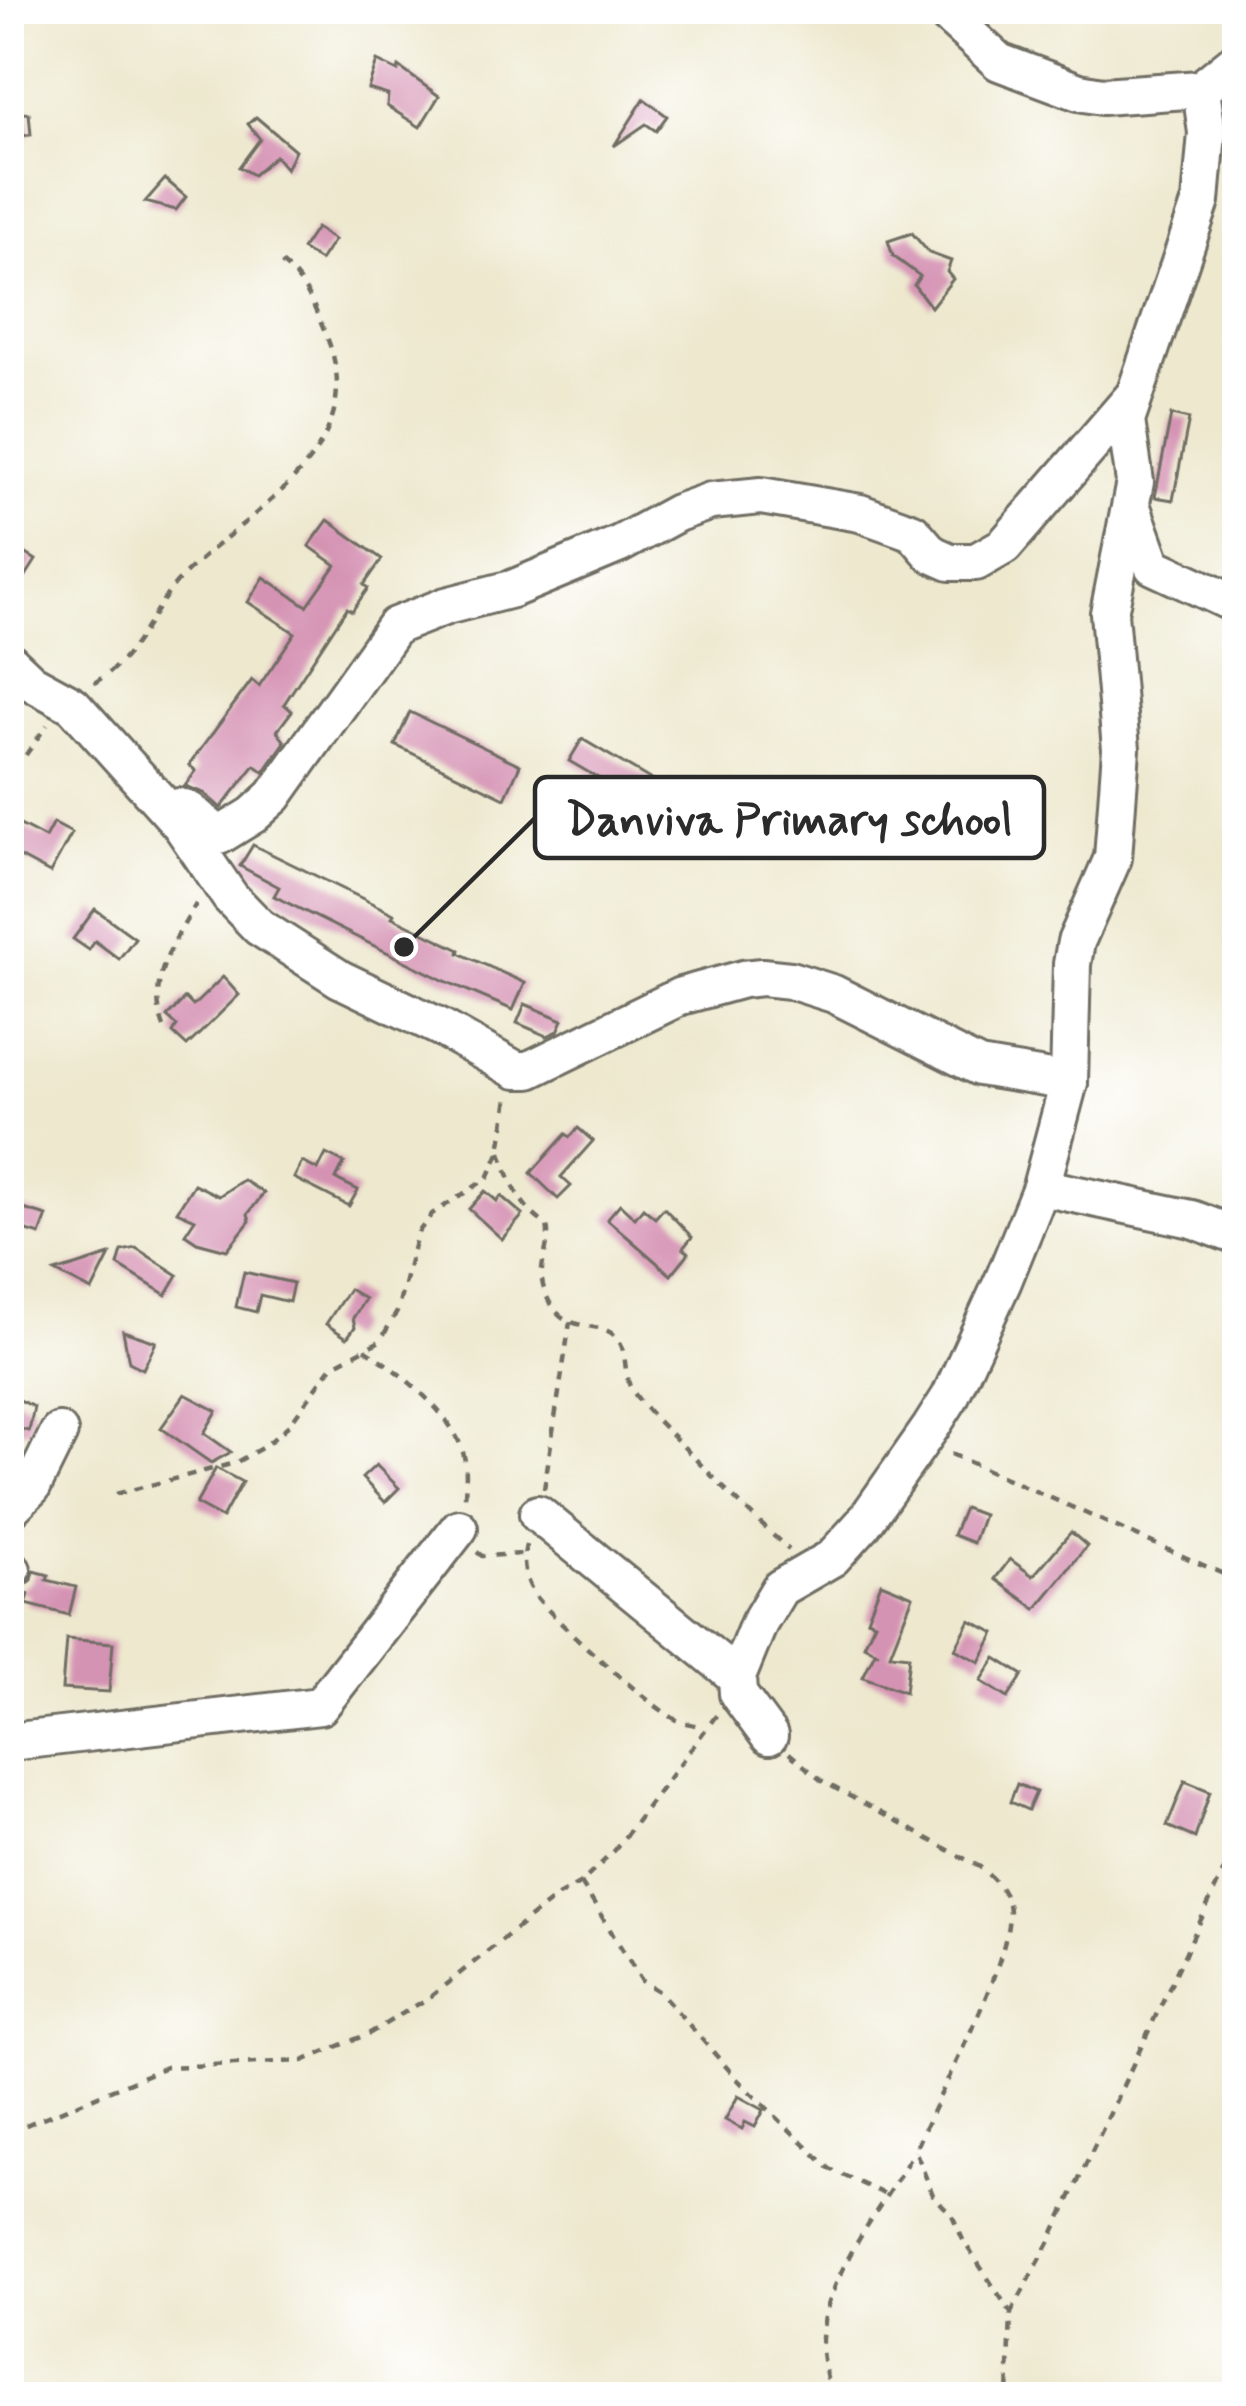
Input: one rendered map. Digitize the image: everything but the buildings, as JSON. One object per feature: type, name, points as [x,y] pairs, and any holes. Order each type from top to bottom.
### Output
[{"type":"street","points":[[941,9],[999,62],[1102,96],[1201,89],[1237,59]]},
{"type":"street","points":[[737,1685],[773,1595],[832,1558],[862,1524],[950,1397],[1041,1187],[1069,1082],[1076,942],[1113,858],[1121,749],[1109,614],[1136,482],[1126,430],[1132,398],[1201,201],[1207,133],[1201,89]]},
{"type":"street","points":[[152,796],[190,811],[219,836],[274,796],[394,626],[512,589],[711,501],[761,496],[814,502],[897,524],[913,532],[932,554],[950,562],[976,562],[1004,546],[1132,398]]},
{"type":"street","points":[[1132,508],[1153,566],[1237,605]]},
{"type":"street","points":[[9,662],[60,698],[181,825],[230,897],[259,927],[295,953],[379,1000],[472,1043],[511,1068],[529,1070],[681,996],[762,977],[834,994],[979,1067],[1069,1082]]},
{"type":"street","points":[[1041,1187],[1144,1207],[1237,1236]]},
{"type":"street","points":[[9,1510],[32,1487],[59,1432]]},
{"type":"street","points":[[538,1514],[737,1685],[769,1736]]},
{"type":"street","points":[[9,1742],[320,1706],[459,1528]]},
{"type":"path","points":[[9,761],[25,756],[60,698],[111,673],[133,652],[178,580],[291,485],[322,441],[338,398],[336,356],[301,279],[278,260]]},
{"type":"path","points":[[164,1027],[156,1006],[156,982],[211,871]]},
{"type":"path","points":[[116,1494],[235,1463],[265,1446],[289,1425],[332,1366],[380,1341],[397,1312],[417,1234],[432,1214],[488,1178],[500,1151],[511,1068]]},
{"type":"path","points":[[500,1151],[516,1192],[531,1215],[547,1225],[541,1264],[544,1290],[561,1315],[577,1327],[606,1329],[615,1335],[626,1378],[649,1412],[811,1570]]},
{"type":"path","points":[[363,1348],[430,1402],[453,1432],[465,1457],[459,1528],[467,1545],[482,1556],[524,1554]]},
{"type":"path","points":[[921,1443],[1237,1580]]},
{"type":"path","points":[[9,2132],[166,2068],[303,2062],[370,2032],[430,1997],[556,1897],[581,1883],[615,1850],[737,1685]]},
{"type":"path","points":[[769,1736],[823,1781],[980,1867],[1001,1886],[1009,1914],[993,1978],[914,2150],[844,2266],[823,2327],[821,2355],[830,2397]]},
{"type":"path","points":[[1008,2397],[1011,2313],[1237,1843]]},
{"type":"path","points":[[581,1883],[642,1981],[660,1992],[737,2079],[830,2169],[886,2195]]},
{"type":"path","points":[[914,2150],[933,2195],[952,2215],[964,2242],[1011,2313]]},
{"type":"place","name":"Danviva Primary school","points":[[404,947]]}]
